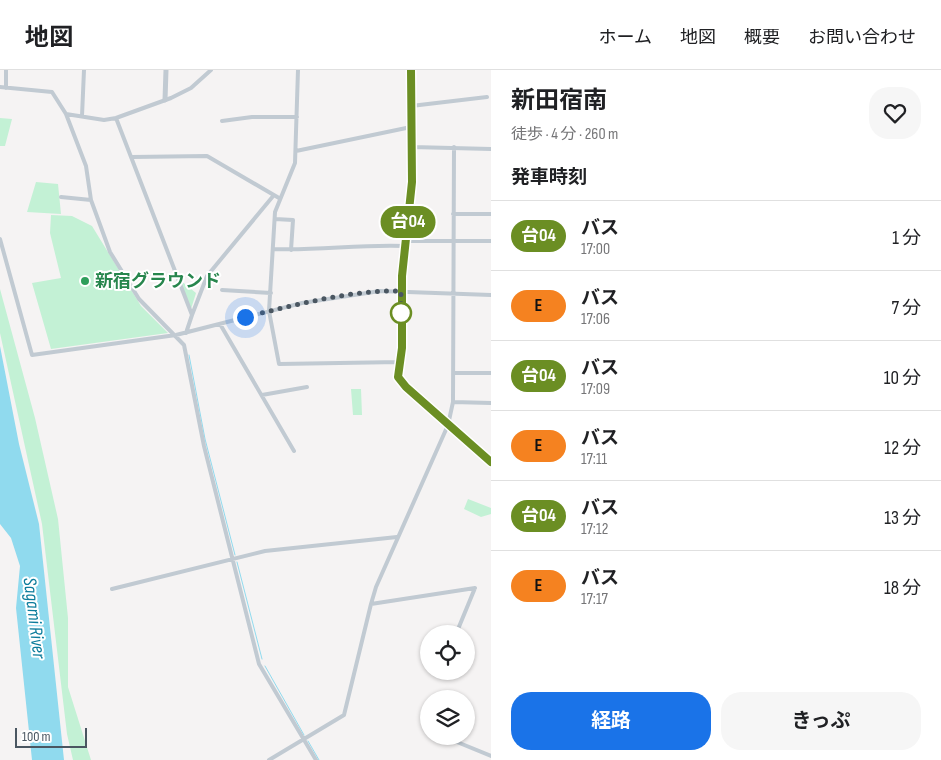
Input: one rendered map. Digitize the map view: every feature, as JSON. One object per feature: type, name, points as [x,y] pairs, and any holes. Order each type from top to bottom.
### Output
[{"type":"street","points":[[6,70],[6,88]]},
{"type":"street","points":[[82,116],[84,70]]},
{"type":"street","points":[[165,100],[166,70]]},
{"type":"street","points":[[66,114],[104,120],[116,118],[192,88],[211,70]]},
{"type":"street","points":[[298,70],[295,164],[279,198],[274,219],[270,311],[279,364],[400,362]]},
{"type":"street","points":[[410,70],[412,182],[401,291],[402,348],[398,377],[401,382],[448,425],[491,462]]},
{"type":"street","points":[[0,87],[52,92],[66,114],[68,124],[86,166],[91,200],[108,248],[139,299],[184,344],[204,446],[259,664],[316,760]]},
{"type":"street","points":[[411,106],[487,97]]},
{"type":"street","points":[[222,120],[252,117],[297,118]]},
{"type":"street","points":[[116,118],[192,315]]},
{"type":"street","points":[[296,151],[411,127]]},
{"type":"street","points":[[412,147],[454,147],[491,150]]},
{"type":"street","points":[[270,760],[344,715],[376,587],[448,425],[453,402],[454,373],[454,147]]},
{"type":"street","points":[[132,157],[207,156],[279,198]]},
{"type":"street","points":[[186,333],[207,276],[274,195]]},
{"type":"street","points":[[61,198],[91,200]]},
{"type":"street","points":[[454,214],[491,214]]},
{"type":"street","points":[[274,219],[293,220],[291,250]]},
{"type":"street","points":[[0,239],[32,355],[176,335],[270,311],[361,293],[401,291],[454,295],[491,295]]},
{"type":"street","points":[[273,249],[320,250],[376,244],[491,241]]},
{"type":"street","points":[[222,290],[271,293]]},
{"type":"street","points":[[220,324],[294,451]]},
{"type":"street","points":[[454,373],[491,373]]},
{"type":"street","points":[[262,395],[307,387]]},
{"type":"street","points":[[453,402],[491,403]]},
{"type":"street","points":[[112,589],[265,552],[397,537]]},
{"type":"street","points":[[371,604],[475,588],[460,625]]},
{"type":"street","points":[[464,745],[491,756]]},
{"type":"green space","points":[[0,118],[12,119],[5,146],[0,146]]},
{"type":"green space","points":[[36,182],[58,184],[61,214],[27,212]]},
{"type":"green space","name":"新宿グラウンド","points":[[51,215],[72,216],[92,226],[141,306],[168,333],[51,349],[32,283],[61,278],[50,233]]},
{"type":"green space","points":[[180,280],[196,293],[191,309]]},
{"type":"green space","points":[[0,289],[35,418],[58,519],[68,618],[68,687],[91,760],[73,760],[67,734],[42,524],[0,333]]},
{"type":"green space","points":[[351,389],[361,389],[362,415],[353,415]]},
{"type":"green space","points":[[468,499],[491,508],[491,514],[481,517],[464,509]]},
{"type":"water","name":"Sagami River","points":[[0,346],[19,444],[39,524],[64,760],[32,760],[16,608],[20,566],[11,538],[0,524]]},
{"type":"waterway","points":[[189,355],[205,439],[235,555]]},
{"type":"waterway","points":[[237,562],[262,659]]},
{"type":"waterway","points":[[265,666],[304,735]]},
{"type":"waterway","points":[[308,741],[319,760]]},
{"type":"bus line","name":"台04","points":[[411,70],[412,182],[402,276],[402,348],[398,377],[406,387],[491,462]]},
{"type":"place","name":"新宿グラウンド","points":[[85,281]]},
{"type":"route","points":[[245,317],[302,304],[380,291],[401,291],[401,317],[401,313]]}]
